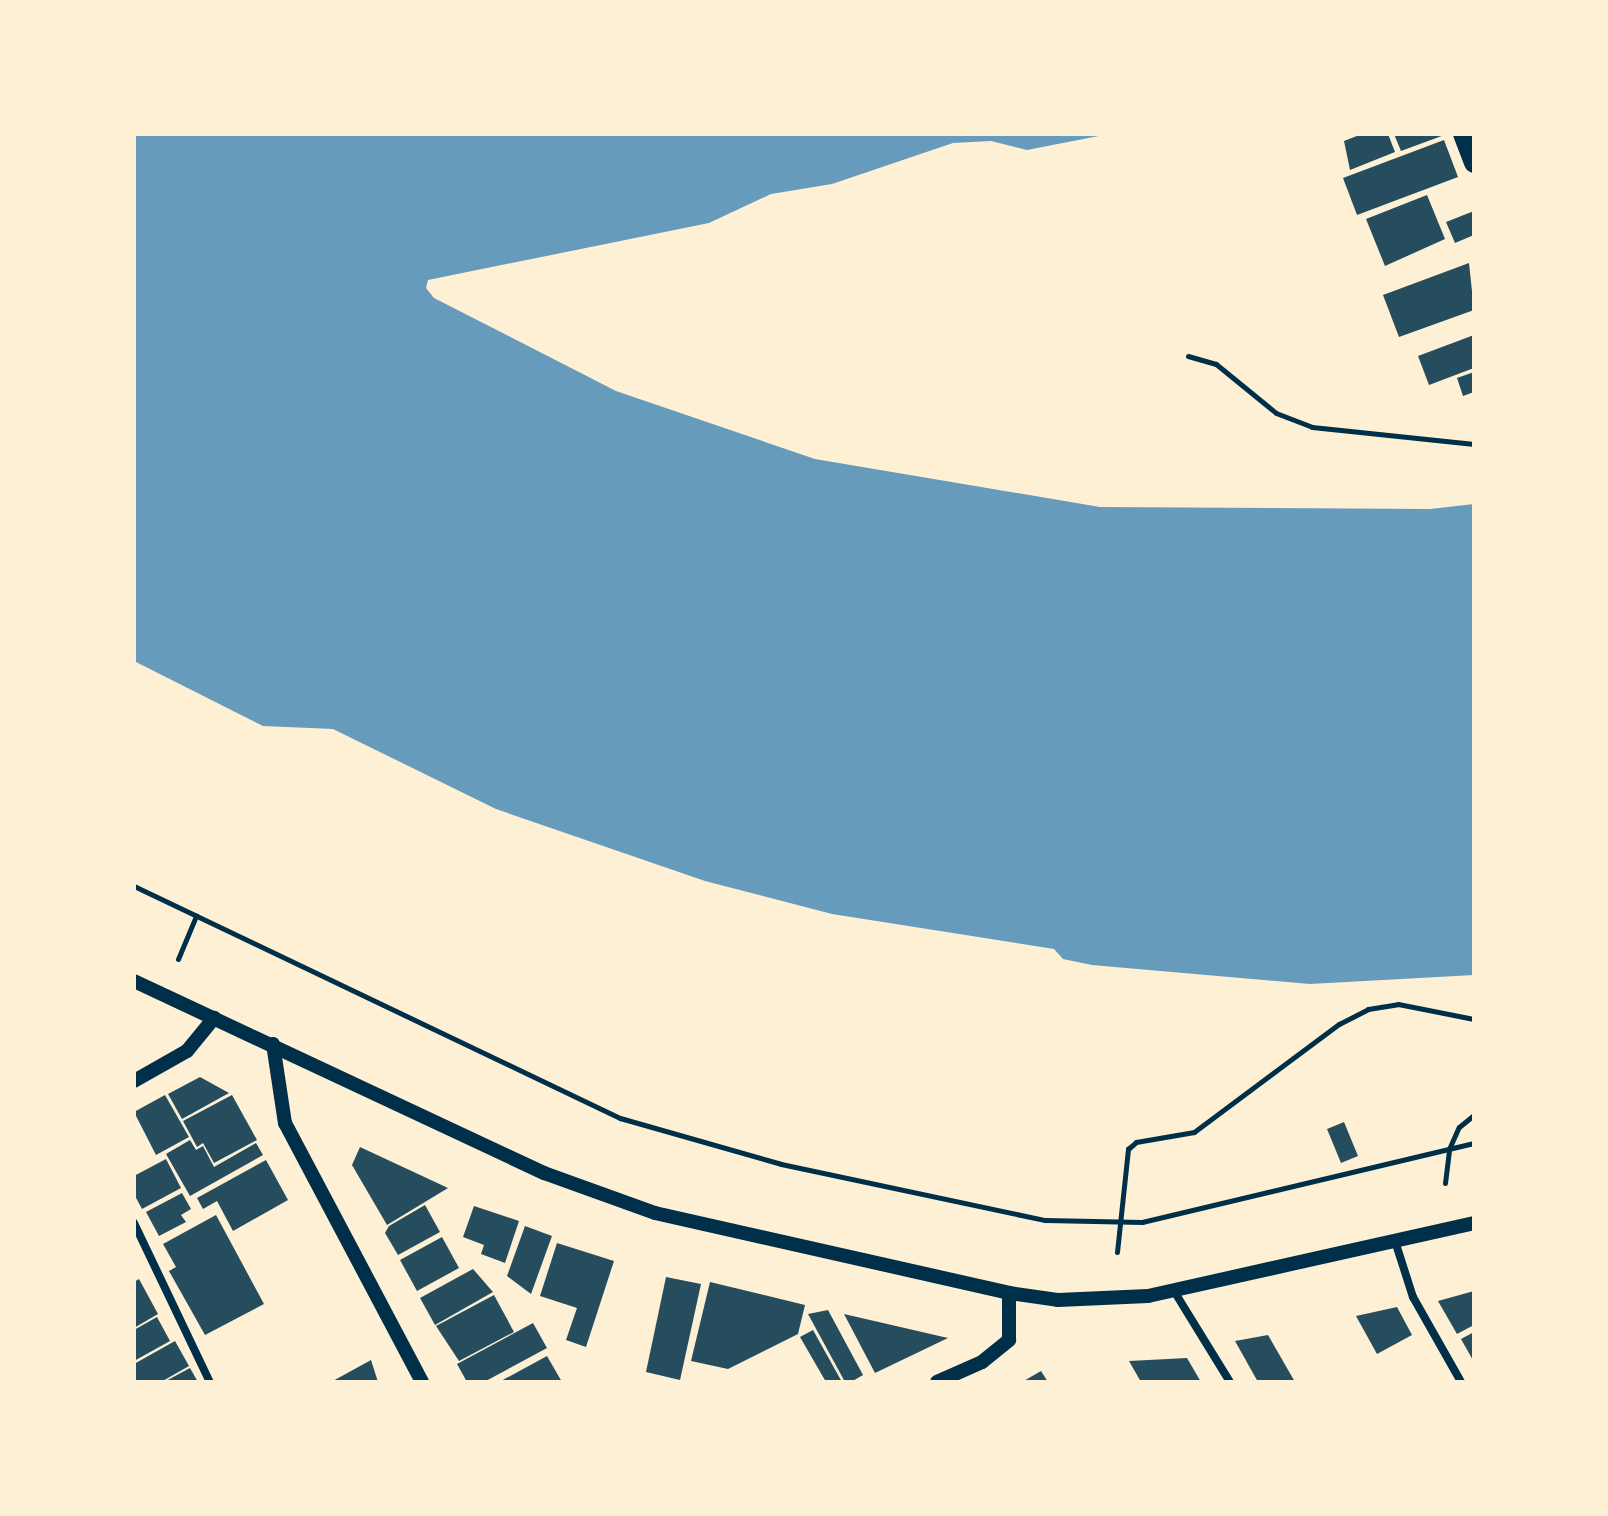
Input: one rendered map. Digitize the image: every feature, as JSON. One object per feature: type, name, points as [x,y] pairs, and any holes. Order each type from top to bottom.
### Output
[{"type":"main road","points":[[1463,134],[1474,163]]},
{"type":"street","points":[[134,981],[544,1173],[655,1213],[1009,1293],[1058,1300],[1174,1291],[1474,1223]]},
{"type":"street","points":[[134,1081],[187,1051],[214,1018]]},
{"type":"street","points":[[273,1044],[285,1123],[422,1382]]},
{"type":"street","points":[[134,1223],[210,1382]]},
{"type":"street","points":[[1395,1241],[1413,1297],[1461,1382]]},
{"type":"street","points":[[1174,1291],[1230,1382]]},
{"type":"street","points":[[937,1382],[982,1362],[1009,1340],[1009,1293]]},
{"type":"path","points":[[1188,356],[1216,364],[1276,413],[1312,427],[1474,444]]},
{"type":"path","points":[[134,886],[620,1118],[781,1164],[1045,1220],[1121,1225],[1474,1143]]},
{"type":"path","points":[[178,959],[196,916]]},
{"type":"path","points":[[1117,1252],[1128,1149],[1136,1142],[1194,1132],[1339,1024],[1368,1009],[1398,1004],[1474,1019]]},
{"type":"path","points":[[1445,1183],[1449,1149],[1459,1127],[1474,1115]]},
{"type":"water","points":[[134,134],[1109,134],[1027,150],[991,141],[953,143],[832,184],[771,194],[709,223],[428,280],[426,288],[434,298],[616,391],[815,459],[1100,507],[1430,509],[1474,504],[1474,975],[1310,984],[1092,965],[1063,959],[1054,949],[832,914],[705,881],[496,809],[333,729],[263,726],[134,661]]},
{"type":"building","points":[[1362,134],[1388,134],[1395,152],[1350,170],[1344,141]]},
{"type":"building","points":[[1394,134],[1447,134],[1401,151]]},
{"type":"building","points":[[1444,140],[1458,177],[1357,215],[1343,178]]},
{"type":"building","points":[[1427,195],[1445,239],[1385,266],[1366,219]]},
{"type":"building","points":[[1474,211],[1474,235],[1455,243],[1446,222]]},
{"type":"building","points":[[1469,263],[1474,310],[1399,337],[1383,295]]},
{"type":"building","points":[[1474,335],[1474,368],[1429,385],[1418,356]]},
{"type":"building","points":[[1474,372],[1474,392],[1463,396],[1457,378]]},
{"type":"building","points":[[200,1077],[229,1093],[182,1119],[168,1094]]},
{"type":"building","points":[[165,1095],[189,1137],[156,1155],[134,1112]]},
{"type":"building","points":[[232,1095],[257,1140],[214,1163],[203,1143],[197,1147],[183,1121]]},
{"type":"building","points":[[1344,1122],[1358,1156],[1341,1163],[1327,1129]]},
{"type":"building","points":[[190,1140],[196,1150],[203,1146],[214,1167],[256,1143],[263,1155],[190,1196],[166,1154]]},
{"type":"building","points":[[360,1147],[448,1188],[387,1225],[352,1165]]},
{"type":"building","points":[[166,1159],[181,1188],[142,1209],[134,1194],[134,1176]]},
{"type":"building","points":[[266,1160],[288,1200],[233,1231],[217,1201],[203,1209],[197,1198]]},
{"type":"building","points":[[182,1193],[191,1209],[181,1215],[186,1222],[159,1236],[146,1212]]},
{"type":"building","points":[[425,1205],[440,1232],[398,1255],[385,1233],[389,1226]]},
{"type":"building","points":[[474,1206],[519,1221],[505,1263],[481,1254],[484,1245],[463,1237]]},
{"type":"building","points":[[216,1215],[264,1304],[205,1335],[169,1271],[176,1267],[163,1244]]},
{"type":"building","points":[[525,1226],[552,1236],[531,1294],[507,1276]]},
{"type":"building","points":[[442,1237],[459,1268],[417,1291],[400,1260]]},
{"type":"building","points":[[557,1243],[614,1261],[586,1347],[566,1340],[577,1308],[540,1296]]},
{"type":"building","points":[[473,1269],[493,1292],[435,1325],[420,1298]]},
{"type":"building","points":[[666,1277],[701,1284],[680,1380],[646,1372]]},
{"type":"building","points":[[139,1279],[158,1314],[134,1328],[134,1282]]},
{"type":"building","points":[[710,1282],[805,1305],[798,1334],[728,1369],[691,1361]]},
{"type":"building","points":[[1474,1291],[1474,1325],[1457,1334],[1438,1301]]},
{"type":"building","points":[[494,1295],[514,1332],[459,1361],[436,1326]]},
{"type":"building","points":[[1397,1307],[1412,1335],[1377,1354],[1356,1316]]},
{"type":"building","points":[[828,1310],[863,1375],[851,1382],[845,1382],[808,1314]]},
{"type":"building","points":[[844,1314],[948,1338],[875,1373]]},
{"type":"building","points":[[157,1317],[170,1341],[134,1361],[134,1330]]},
{"type":"building","points":[[533,1323],[547,1348],[484,1382],[467,1382],[457,1364]]},
{"type":"building","points":[[813,1330],[842,1382],[826,1382],[800,1337]]},
{"type":"building","points":[[1474,1332],[1474,1362],[1461,1339]]},
{"type":"building","points":[[1268,1335],[1295,1382],[1258,1382],[1235,1341]]},
{"type":"building","points":[[175,1341],[189,1366],[161,1382],[134,1382],[134,1364]]},
{"type":"building","points":[[547,1356],[562,1382],[499,1382]]},
{"type":"building","points":[[1187,1358],[1201,1382],[1141,1382],[1129,1361]]},
{"type":"building","points":[[371,1360],[378,1382],[331,1382]]},
{"type":"building","points":[[190,1368],[198,1382],[164,1382]]},
{"type":"building","points":[[1041,1371],[1048,1382],[1022,1382]]}]
